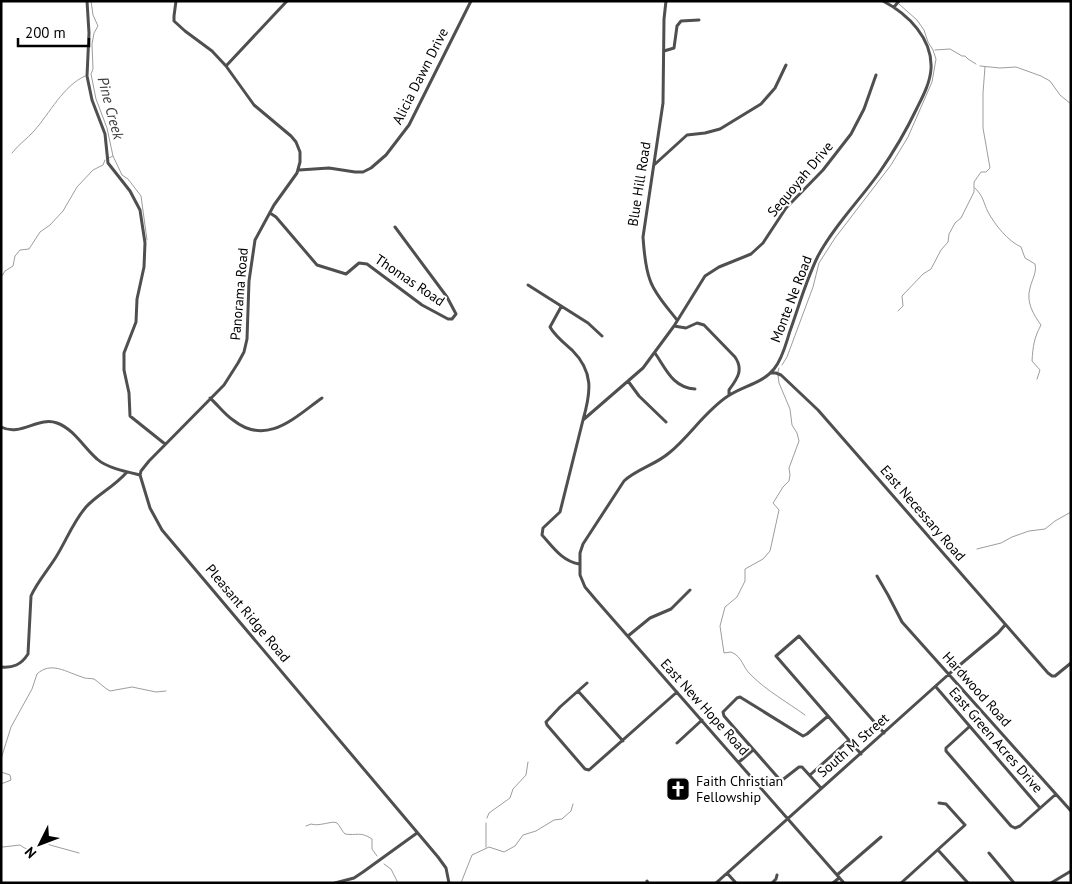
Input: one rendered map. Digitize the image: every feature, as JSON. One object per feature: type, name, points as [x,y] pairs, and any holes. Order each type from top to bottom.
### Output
[{"type":"street","points":[[87,1],[89,33],[86,76],[92,100],[105,134],[108,163],[130,191],[140,210],[145,243],[144,267],[136,322],[124,353],[124,370],[129,394],[130,416],[165,444]]},
{"type":"street","points":[[176,1],[174,21],[212,50],[254,105],[286,131],[296,142],[300,152],[299,170]]},
{"type":"street","points":[[226,66],[287,1]]},
{"type":"street","name":"Alicia Dawn Drive","points":[[299,170],[322,168],[363,172],[371,168],[386,155],[409,126],[471,1]]},
{"type":"street","name":"Blue Hill Road","points":[[666,1],[663,103],[643,227],[645,258],[652,286],[677,320]]},
{"type":"street","name":"Monte Ne Road","points":[[579,564],[583,544],[624,481],[638,471],[663,458],[712,409],[730,395],[770,373],[785,348],[818,256],[832,234],[893,152],[910,123],[925,92],[931,67],[928,50],[914,25],[905,15],[894,6],[883,1]]},
{"type":"street","points":[[894,6],[899,1]]},
{"type":"street","points":[[664,51],[674,48],[677,26],[681,21],[698,20]]},
{"type":"street","points":[[654,165],[687,135],[705,134],[720,129],[761,104],[775,88],[786,66]]},
{"type":"street","name":"Sequoyah Drive","points":[[677,320],[705,276],[758,249],[792,201],[828,164],[854,128],[873,87],[876,75]]},
{"type":"street","name":"Panorama Road","points":[[140,476],[144,466],[232,375],[244,352],[247,339],[249,281],[255,240],[270,213],[299,170]]},
{"type":"street","name":"Thomas Road","points":[[270,213],[276,217],[317,266],[346,274],[359,264],[367,264],[422,305],[448,319],[452,319],[456,314],[447,297],[395,227]]},
{"type":"street","points":[[528,285],[588,323],[602,336]]},
{"type":"street","points":[[561,307],[550,327],[577,355],[588,377],[590,385],[589,400],[560,512],[544,528],[542,535],[563,558],[569,562],[579,564]]},
{"type":"street","points":[[583,420],[643,368],[677,320]]},
{"type":"street","points":[[674,326],[686,328],[698,323],[704,325],[735,357],[740,371],[736,381],[729,390],[730,395]]},
{"type":"street","points":[[655,353],[675,382],[682,387],[695,389]]},
{"type":"street","name":"East Necessary Road","points":[[770,373],[781,375],[818,410],[1048,673],[1054,676],[1071,663]]},
{"type":"street","points":[[628,381],[639,396],[666,422]]},
{"type":"street","points":[[210,398],[230,418],[239,424],[250,429],[264,430],[274,429],[286,424],[322,398]]},
{"type":"street","points":[[1,427],[16,430],[46,422],[56,422],[68,430],[99,461],[140,476]]},
{"type":"street","points":[[1,667],[12,667],[24,661],[28,654],[31,596],[34,588],[86,508],[113,486],[127,471]]},
{"type":"street","name":"Pleasant Ridge Road","points":[[140,476],[150,508],[162,530],[443,863],[449,883]]},
{"type":"street","name":"East New Hope Road","points":[[579,564],[580,575],[585,587],[844,883]]},
{"type":"street","name":"Hardwood Road","points":[[876,576],[902,622],[1070,810]]},
{"type":"street","points":[[628,636],[650,618],[671,609],[690,590]]},
{"type":"street","name":"South M Street","points":[[716,883],[1005,625]]},
{"type":"street","points":[[861,754],[776,656],[799,636],[884,733]]},
{"type":"street","points":[[587,683],[547,718],[546,722],[547,726],[589,770],[677,692]]},
{"type":"street","name":"East Green Acres Drive","points":[[936,688],[1040,808]]},
{"type":"street","points":[[578,691],[622,741]]},
{"type":"street","points":[[821,788],[802,767],[799,767],[781,781],[723,715],[724,710],[740,697],[803,736],[828,716]]},
{"type":"street","points":[[677,743],[702,720]]},
{"type":"street","points":[[969,727],[946,748],[948,755],[1011,826],[1014,828],[1020,826],[1056,794]]},
{"type":"street","points":[[810,775],[849,740]]},
{"type":"street","points":[[740,762],[753,750]]},
{"type":"street","points":[[901,883],[965,825],[946,804],[939,803]]},
{"type":"street","points":[[335,883],[354,878],[417,833]]},
{"type":"street","points":[[834,883],[838,876],[881,837]]},
{"type":"street","points":[[938,850],[968,883]]},
{"type":"street","points":[[989,853],[1014,883]]},
{"type":"street","points":[[1051,883],[1071,871]]},
{"type":"street","points":[[727,873],[736,883]]},
{"type":"street","points":[[772,883],[777,875]]},
{"type":"waterway","name":"Pine Creek","points":[[91,1],[93,15],[98,26],[94,33],[92,44],[93,69],[91,74],[96,99],[107,128],[113,156],[109,158]]},
{"type":"waterway","points":[[782,365],[787,357],[813,287],[819,263],[835,238],[891,165],[908,137],[932,82],[936,59],[933,50],[917,20],[899,4]]},
{"type":"waterway","points":[[935,50],[950,49],[976,64]]},
{"type":"waterway","points":[[980,66],[1016,67],[1041,76],[1050,81],[1060,95],[1071,104]]},
{"type":"waterway","points":[[898,311],[903,306],[902,296],[923,274],[931,269],[941,250],[948,242],[949,234],[955,223],[961,218],[974,192],[974,182],[981,172],[986,172],[990,168],[983,128],[985,67]]},
{"type":"waterway","points":[[12,153],[34,131],[63,93],[77,80],[85,76]]},
{"type":"waterway","points":[[113,156],[122,175],[128,179],[141,196],[147,240]]},
{"type":"waterway","name":"Pine Creek","points":[[2,276],[5,271],[13,266],[15,256],[20,250],[29,249],[40,232],[50,225],[63,211],[77,187],[93,170],[103,165],[105,160]]},
{"type":"waterway","points":[[975,188],[998,227],[1011,241],[1021,247],[1025,258],[1035,264],[1029,298],[1033,312],[1041,325],[1035,338],[1032,356],[1032,361],[1040,370],[1037,379]]},
{"type":"waterway","points":[[778,372],[779,368]]},
{"type":"waterway","points":[[778,375],[779,383],[790,409],[792,425],[799,441],[789,468],[789,481],[773,503],[779,510],[770,551],[763,559],[745,569],[745,581],[737,597],[725,607],[720,626],[724,653],[731,652],[735,654],[757,681],[805,715]]},
{"type":"waterway","points":[[977,549],[1001,543],[1029,531],[1045,529],[1071,512]]},
{"type":"waterway","points":[[1,759],[11,727],[32,689],[37,674],[42,670],[48,668],[59,669],[83,678],[94,679],[110,691],[132,687],[156,692],[166,691]]},
{"type":"waterway","points":[[487,818],[489,813],[510,798],[513,789],[526,775],[528,762]]},
{"type":"waterway","points":[[1,772],[10,775],[11,780],[1,784]]},
{"type":"waterway","points":[[461,883],[472,855],[489,847],[504,852],[515,846],[523,835],[536,831],[554,820],[562,819],[571,811],[573,804]]},
{"type":"waterway","points":[[306,826],[335,822],[345,834],[361,834],[372,839],[372,849],[377,856]]},
{"type":"waterway","points":[[486,823],[486,847]]},
{"type":"waterway","points":[[1,846],[20,845],[24,848],[32,849],[45,842],[79,853]]},
{"type":"waterway","points":[[384,864],[391,869],[398,883]]},
{"type":"place","name":"Faith Christian Fellowship","points":[[678,789]]}]
